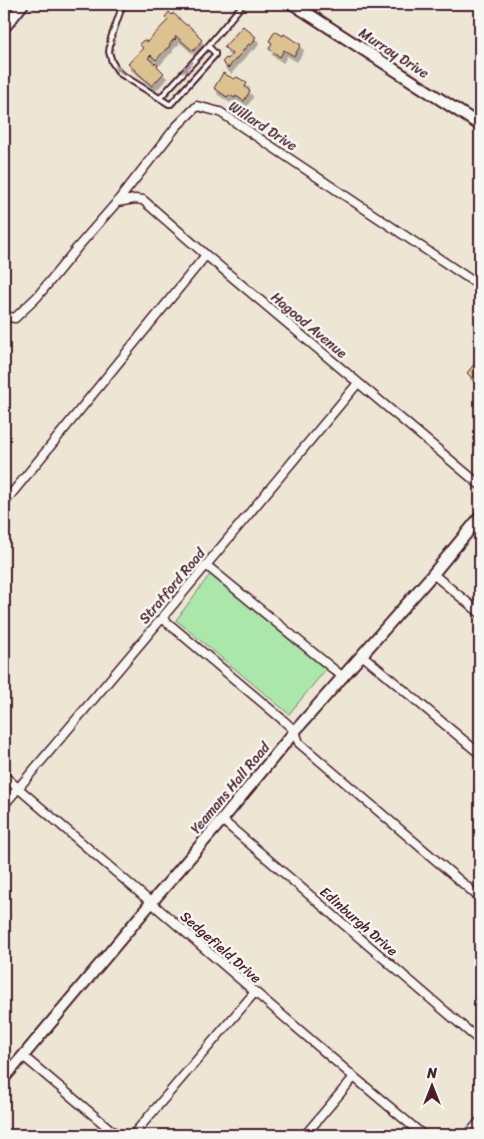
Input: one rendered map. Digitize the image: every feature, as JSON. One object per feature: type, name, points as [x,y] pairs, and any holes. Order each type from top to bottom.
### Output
[{"type":"street","points":[[4,26],[23,4]]},
{"type":"street","name":"Murray Drive","points":[[293,4],[480,125]]},
{"type":"street","name":"Willard Drive","points":[[6,316],[15,318],[37,297],[118,202],[176,127],[197,106],[220,112],[480,286]]},
{"type":"street","name":"Hagood Avenue","points":[[118,202],[135,199],[143,200],[480,484]]},
{"type":"street","points":[[4,502],[206,255]]},
{"type":"street","name":"Stratford Road","points":[[4,804],[162,618],[358,382]]},
{"type":"street","name":"Yeamans Hall Road","points":[[4,1078],[295,731],[433,574],[480,517]]},
{"type":"street","points":[[206,565],[343,677]]},
{"type":"street","points":[[433,574],[480,613]]},
{"type":"street","points":[[162,618],[295,731],[299,743],[480,898]]},
{"type":"street","points":[[362,655],[480,754]]},
{"type":"street","name":"Sedgefield Drive","points":[[4,776],[423,1135]]},
{"type":"street","name":"Edinburgh Drive","points":[[222,820],[480,1041]]},
{"type":"street","points":[[133,1135],[255,992]]},
{"type":"street","points":[[23,1056],[117,1135]]},
{"type":"street","points":[[304,1135],[354,1077]]},
{"type":"street","points":[[468,1135],[480,1121]]},
{"type":"lane","points":[[123,4],[111,38],[109,52],[112,62],[119,73],[169,104],[172,104],[216,55],[208,46]]},
{"type":"lane","points":[[160,98],[208,46],[243,4]]},
{"type":"lane","points":[[4,326],[6,316]]},
{"type":"green space","points":[[211,573],[327,668],[289,714],[176,620]]},
{"type":"building","points":[[169,12],[188,25],[202,40],[193,51],[176,36],[176,39],[156,60],[151,55],[148,58],[158,65],[164,73],[152,86],[128,64],[143,48],[139,44],[144,40],[147,42],[168,20],[165,17]]},
{"type":"building","points":[[243,26],[256,37],[255,40],[251,45],[249,44],[228,68],[222,62],[232,54],[224,47]]},
{"type":"building","points":[[275,31],[283,36],[284,34],[301,45],[294,56],[284,50],[280,57],[269,49],[272,43],[269,41]]},
{"type":"building","points":[[223,73],[234,79],[237,77],[247,83],[245,87],[250,91],[244,101],[236,96],[235,98],[229,95],[227,97],[214,88]]},
{"type":"building","points":[[475,363],[480,368],[480,386],[467,373]]},
{"type":"building","points":[[480,571],[480,594],[475,572]]}]
